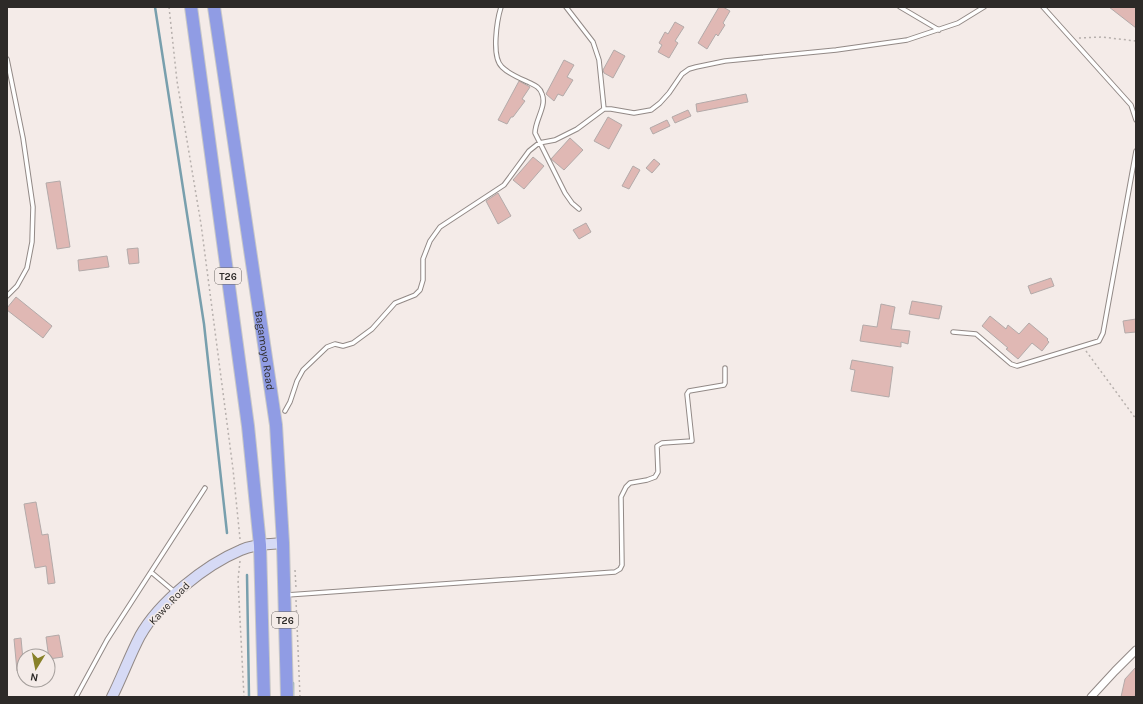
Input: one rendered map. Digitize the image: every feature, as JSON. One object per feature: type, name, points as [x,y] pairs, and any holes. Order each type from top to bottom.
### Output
[{"type":"highway","name":"T26","points":[[192,7],[248,426],[260,545],[264,697]]},
{"type":"highway","name":"Bagamoyo Road","points":[[214,7],[276,425],[283,543],[287,697]]},
{"type":"main road","name":"Kawe Road","points":[[112,697],[141,635],[156,614],[176,593],[192,579],[241,550],[260,545],[283,543]]},
{"type":"street","points":[[1091,697],[1136,650]]},
{"type":"lane","points":[[501,7],[496,38],[496,55],[498,61],[500,66],[511,74],[538,87],[542,92],[543,102],[535,128],[535,133],[565,193],[572,203],[579,209]]},
{"type":"lane","points":[[566,7],[593,42],[599,60],[604,109]]},
{"type":"lane","points":[[900,7],[939,30]]},
{"type":"lane","points":[[285,411],[303,370],[327,347],[334,344],[343,346],[353,343],[372,329],[395,303],[415,295],[420,290],[423,280],[423,259],[430,241],[440,227],[504,185],[529,151],[539,143],[554,140],[578,129],[604,109],[634,112],[650,110],[660,103],[682,74],[689,69],[725,61],[836,50],[907,40],[958,23],[984,7]]},
{"type":"lane","points":[[1043,7],[1131,105],[1136,120]]},
{"type":"lane","points":[[7,59],[23,138],[33,207],[32,242],[27,268],[17,286],[7,296]]},
{"type":"lane","points":[[953,332],[976,334],[1011,364],[1017,366],[1099,341],[1103,333],[1136,151]]},
{"type":"lane","points":[[284,595],[615,572],[620,569],[622,565],[621,497],[626,487],[630,484],[655,477],[658,472],[657,446],[662,443],[692,441],[687,394],[689,391],[724,385],[726,383],[725,368]]},
{"type":"lane","points":[[76,697],[107,640],[205,488]]},
{"type":"lane","points":[[151,572],[176,593]]},
{"type":"path","points":[[169,7],[177,81],[201,224],[233,469],[241,550],[238,580],[244,697]]},
{"type":"path","points":[[1071,38],[1102,37],[1136,41]]},
{"type":"path","points":[[1082,347],[1136,419]]},
{"type":"building","points":[[719,7],[723,7],[730,11],[723,23],[725,25],[718,36],[716,34],[707,49],[698,43]]},
{"type":"building","points":[[1109,7],[1136,7],[1136,28]]},
{"type":"building","points":[[675,22],[684,27],[675,41],[678,43],[669,58],[658,52],[662,45],[659,43],[665,32],[668,34]]},
{"type":"building","points":[[614,50],[625,56],[613,78],[604,73],[603,70]]},
{"type":"building","points":[[564,60],[574,65],[567,77],[573,80],[563,96],[558,94],[554,101],[546,94]]},
{"type":"building","points":[[519,81],[530,87],[522,99],[525,101],[507,124],[498,120]]},
{"type":"building","points":[[746,94],[748,102],[697,112],[696,104]]},
{"type":"building","points":[[688,110],[691,116],[675,123],[672,117]]},
{"type":"building","points":[[608,117],[622,125],[609,149],[594,141]]},
{"type":"building","points":[[667,120],[670,126],[653,134],[650,128]]},
{"type":"building","points":[[570,138],[583,150],[564,170],[551,159]]},
{"type":"building","points":[[533,157],[544,166],[524,189],[513,180]]},
{"type":"building","points":[[654,159],[660,164],[652,173],[646,168]]},
{"type":"building","points":[[633,166],[640,170],[629,189],[622,186]]},
{"type":"building","points":[[60,181],[70,247],[57,249],[46,183]]},
{"type":"building","points":[[498,193],[511,216],[498,224],[486,201]]},
{"type":"building","points":[[586,223],[591,232],[579,239],[573,230]]},
{"type":"building","points":[[138,248],[139,263],[129,264],[127,249]]},
{"type":"building","points":[[107,256],[109,267],[79,271],[78,260]]},
{"type":"building","points":[[1051,278],[1054,286],[1031,294],[1028,286]]},
{"type":"building","points":[[16,297],[52,326],[43,338],[7,310]]},
{"type":"building","points":[[912,301],[942,306],[939,319],[909,314]]},
{"type":"building","points":[[881,304],[895,307],[891,329],[910,331],[908,344],[901,342],[901,347],[860,341],[863,325],[877,327]]},
{"type":"building","points":[[990,316],[1006,329],[1008,325],[1019,334],[1029,323],[1048,339],[1047,340],[1049,342],[1042,351],[1032,343],[1018,359],[1006,349],[1008,348],[982,326]]},
{"type":"building","points":[[1136,319],[1136,332],[1125,333],[1123,321]]},
{"type":"building","points":[[852,360],[893,367],[889,397],[851,391],[855,370],[850,369]]},
{"type":"building","points":[[36,502],[42,535],[48,534],[55,583],[48,584],[46,566],[35,568],[24,504]]},
{"type":"building","points":[[59,635],[63,657],[56,658],[56,648],[48,648],[46,637]]},
{"type":"building","points":[[21,638],[22,648],[16,648],[16,660],[14,639]]},
{"type":"building","points":[[1136,667],[1135,697],[1121,697],[1125,679]]},
{"type":"waterway","points":[[155,7],[204,324],[227,533]]},
{"type":"waterway","points":[[247,575],[249,697]]},
{"type":"waterway","points":[[293,683],[293,697]]}]
